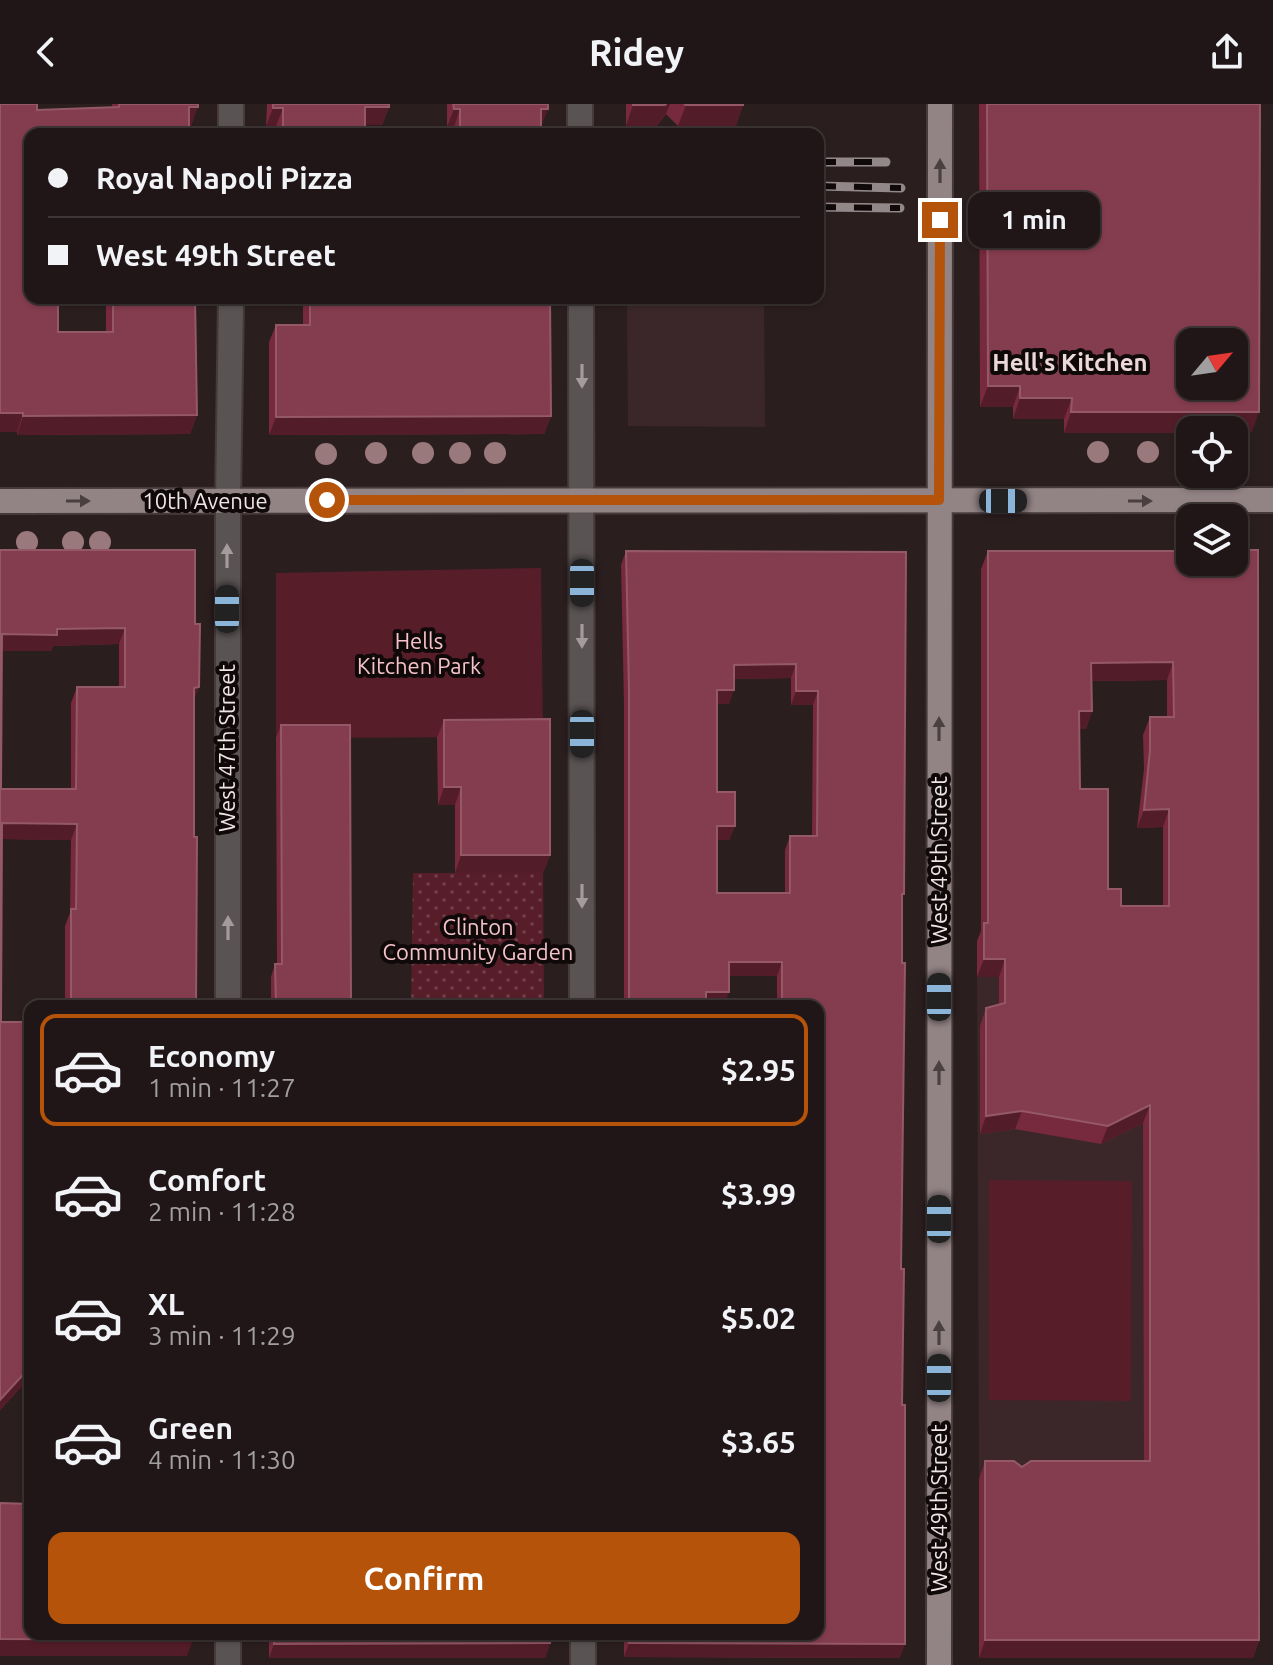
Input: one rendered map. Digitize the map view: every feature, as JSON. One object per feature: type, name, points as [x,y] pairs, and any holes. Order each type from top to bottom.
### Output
[{"type":"main road","name":"West 49th Street","points":[[939,1665],[940,104]]},
{"type":"main road","name":"10th Avenue","points":[[0,501],[1273,500]]},
{"type":"street","points":[[231,104],[231,128]]},
{"type":"street","points":[[580,104],[580,128]]},
{"type":"street","name":"West 47th Street","points":[[228,1000],[231,304]]},
{"type":"street","points":[[581,304],[582,1000]]},
{"type":"street","points":[[228,1640],[228,1665]]},
{"type":"street","points":[[583,1640],[583,1665]]},
{"type":"shaded area","points":[[764,304],[765,427],[628,426],[627,305]]},
{"type":"shaded area","points":[[1115,976],[1254,1486],[1112,1479],[979,1479],[977,977]]},
{"type":"green space","name":"Hells Kitchen Park","points":[[541,568],[543,737],[276,738],[276,573]]},
{"type":"green space","name":"Clinton Community Garden","points":[[413,873],[543,873],[544,1000],[411,1000]]},
{"type":"green space","points":[[989,1180],[1132,1181],[1131,1401],[989,1400]]},
{"type":"building","points":[[0,104],[37,104],[37,110],[119,107],[119,104],[198,104],[198,107],[189,107],[189,128],[24,128],[24,304],[58,304],[58,332],[113,332],[113,304],[195,304],[197,415],[23,416],[23,413],[0,413]]},
{"type":"building","points":[[273,104],[389,104],[389,107],[365,107],[365,128],[283,128],[283,108],[273,108]]},
{"type":"building","points":[[453,104],[548,104],[548,109],[541,109],[541,128],[460,128],[460,109],[454,109]]},
{"type":"building","points":[[743,104],[743,105],[686,105]]},
{"type":"building","points":[[987,104],[1260,104],[1259,412],[1071,412],[1072,398],[1020,398],[1020,386],[988,386]]},
{"type":"building","points":[[310,304],[550,304],[551,416],[276,417],[276,325],[310,325]]},
{"type":"building","points":[[0,550],[195,550],[195,624],[200,624],[199,687],[194,688],[196,1000],[71,1000],[71,909],[76,909],[77,824],[2,823],[1,1022],[24,1022],[24,1374],[0,1400]],"holes":[[[125,628],[125,687],[77,687],[76,789],[1,789],[2,634],[57,635],[57,629]]]},
{"type":"building","points":[[1248,550],[1258,550],[1259,1640],[985,1640],[985,1461],[1014,1461],[1022,1467],[1031,1461],[1150,1461],[1150,1105],[1108,1126],[1022,1111],[986,1116],[986,1008],[1005,1003],[1005,959],[984,959],[984,923],[988,923],[988,551],[1176,551],[1176,576],[1248,576]],"holes":[[[1173,662],[1174,717],[1150,717],[1144,810],[1169,809],[1169,906],[1121,906],[1121,889],[1108,889],[1108,789],[1080,789],[1079,711],[1092,711],[1091,663]]]},
{"type":"building","points":[[626,551],[906,552],[901,1269],[904,1269],[905,1644],[629,1643],[629,1640],[824,1640],[824,1000],[782,1000],[782,962],[729,962],[729,992],[706,992],[706,1000],[629,1000]],"holes":[[[796,664],[796,691],[818,691],[817,836],[790,836],[790,893],[717,893],[717,826],[735,826],[735,792],[717,792],[717,690],[734,690],[734,665]]]},
{"type":"building","points":[[550,719],[550,855],[461,855],[461,787],[444,787],[444,720]]},
{"type":"building","points":[[281,725],[350,725],[351,1000],[276,1000],[275,964],[282,964]]},
{"type":"building","points":[[0,1503],[24,1504],[24,1639],[0,1639]]},
{"type":"building","points":[[274,1640],[550,1640],[550,1643],[274,1644]]},
{"type":"railway","points":[[824,162],[886,162]]},
{"type":"railway","points":[[824,186],[901,188]]},
{"type":"railway","points":[[824,207],[900,208]]},
{"type":"district","name":"Hell's Kitchen","points":[[1070,363]]},
{"type":"route","points":[[327,500],[939,500],[940,220]]}]
